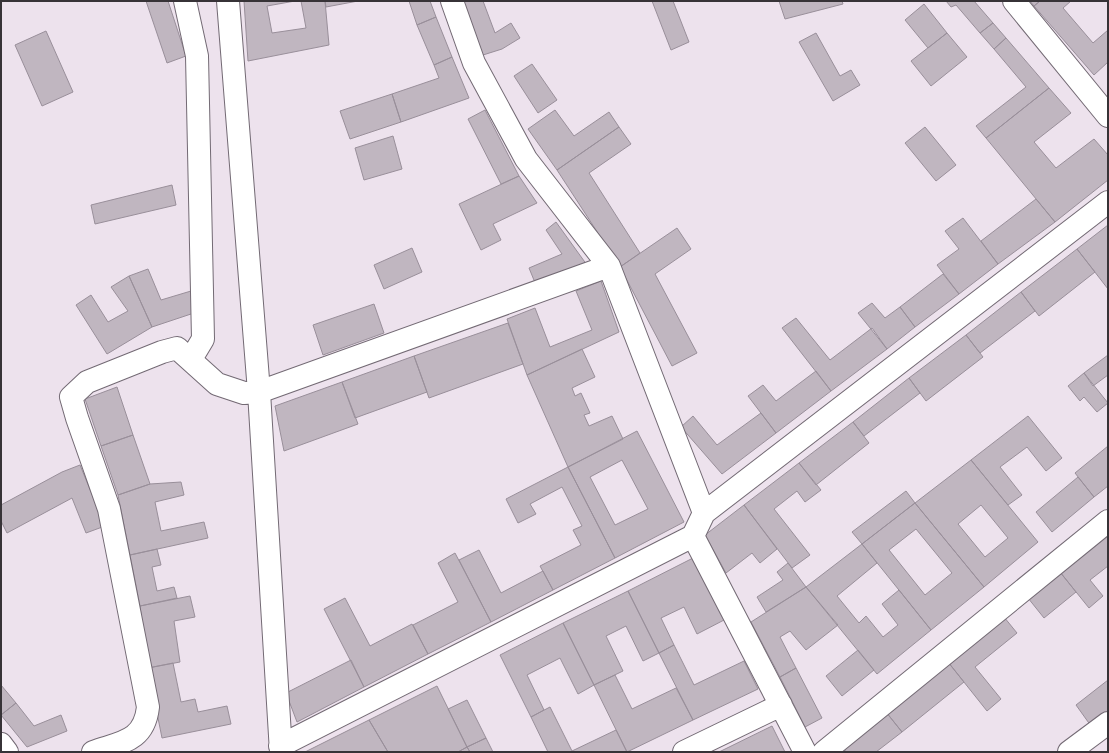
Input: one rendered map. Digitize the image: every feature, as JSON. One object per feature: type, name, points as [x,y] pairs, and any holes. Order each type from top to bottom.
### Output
[{"type":"street","points":[[185,1],[196,56],[203,339],[191,359]]},
{"type":"street","points":[[228,1],[259,392],[280,749],[693,536],[704,513],[1108,202]]},
{"type":"street","points":[[452,1],[474,63],[526,159],[609,266],[704,513]]},
{"type":"street","points":[[1014,1],[1101,93],[1108,116]]},
{"type":"street","points":[[94,752],[132,738],[142,730],[148,707],[109,509],[71,397],[87,382],[162,352],[177,348],[217,384],[244,392],[259,392],[609,266]]},
{"type":"street","points":[[824,752],[1108,521]]},
{"type":"street","points":[[693,536],[805,752]]},
{"type":"street","points":[[684,752],[781,705]]},
{"type":"street","points":[[1069,752],[1108,723]]},
{"type":"street","points":[[1,744],[7,752]]},
{"type":"building","points":[[146,1],[168,1],[186,56],[167,63]]},
{"type":"building","points":[[244,1],[295,1],[267,6],[272,33],[306,28],[301,1],[325,1],[329,45],[248,61]]},
{"type":"building","points":[[325,1],[358,1],[326,7]]},
{"type":"building","points":[[409,1],[430,1],[436,17],[417,25]]},
{"type":"building","points":[[461,1],[483,1],[495,33],[511,23],[520,38],[502,49],[483,55]]},
{"type":"building","points":[[652,1],[673,1],[689,42],[671,50]]},
{"type":"building","points":[[779,1],[842,1],[843,4],[785,19]]},
{"type":"building","points":[[946,1],[974,1],[993,23],[980,33],[956,5],[951,7]]},
{"type":"building","points":[[1030,1],[1040,1],[1034,6]]},
{"type":"building","points":[[1040,1],[1071,1],[1063,8],[1093,43],[1108,30],[1108,62],[1094,75],[1034,6]]},
{"type":"building","points":[[924,4],[947,33],[928,48],[905,20]]},
{"type":"building","points":[[436,17],[452,57],[434,65],[417,25]]},
{"type":"building","points":[[993,23],[1006,38],[994,49],[980,33]]},
{"type":"building","points":[[46,31],[73,92],[42,106],[15,45]]},
{"type":"building","points":[[816,33],[840,76],[851,70],[860,85],[833,101],[799,42]]},
{"type":"building","points":[[947,33],[967,57],[931,86],[911,61]]},
{"type":"building","points":[[1006,38],[1049,88],[986,138],[976,126],[1026,87],[994,49]]},
{"type":"building","points":[[452,57],[469,98],[401,122],[392,94],[439,78],[434,65]]},
{"type":"building","points":[[532,64],[557,100],[538,113],[514,76]]},
{"type":"building","points":[[1049,88],[1071,113],[1034,142],[1056,168],[1094,139],[1108,155],[1108,180],[1055,222],[986,138]]},
{"type":"building","points":[[392,94],[401,122],[350,139],[340,111]]},
{"type":"building","points":[[485,110],[519,176],[501,184],[468,119]]},
{"type":"building","points":[[555,110],[574,136],[609,112],[619,127],[557,170],[528,129]]},
{"type":"building","points":[[619,127],[631,144],[589,173],[640,253],[620,267],[557,170]]},
{"type":"building","points":[[925,127],[956,165],[936,181],[905,143]]},
{"type":"building","points":[[393,136],[402,169],[364,180],[355,148]]},
{"type":"building","points":[[519,176],[537,203],[493,224],[501,240],[481,250],[459,204]]},
{"type":"building","points":[[172,185],[176,205],[95,224],[91,205]]},
{"type":"building","points":[[1036,199],[1055,222],[998,264],[981,241]]},
{"type":"building","points":[[963,218],[998,264],[959,294],[937,265],[959,249],[945,231]]},
{"type":"building","points":[[556,222],[587,265],[536,285],[529,268],[562,254],[546,230]]},
{"type":"building","points":[[1108,225],[1108,289],[1077,249]]},
{"type":"building","points":[[677,228],[691,249],[655,274],[697,353],[672,366],[620,267]]},
{"type":"building","points":[[412,248],[422,272],[384,289],[374,265]]},
{"type":"building","points":[[1077,249],[1095,272],[1039,316],[1021,292]]},
{"type":"building","points":[[148,269],[161,300],[191,291],[197,312],[152,327],[129,276]]},
{"type":"building","points":[[943,274],[959,294],[915,327],[900,307]]},
{"type":"building","points":[[129,276],[152,327],[107,354],[76,305],[91,295],[108,322],[128,311],[111,287]]},
{"type":"building","points":[[601,281],[619,332],[527,375],[507,319],[535,308],[550,347],[592,330],[576,291]]},
{"type":"building","points":[[1021,292],[1035,311],[980,353],[966,335]]},
{"type":"building","points":[[872,303],[885,318],[900,307],[915,327],[887,349],[858,313]]},
{"type":"building","points":[[374,304],[384,333],[323,355],[313,325]]},
{"type":"building","points":[[796,318],[830,360],[872,328],[887,349],[831,391],[782,328]]},
{"type":"building","points":[[508,323],[523,364],[429,398],[414,356]]},
{"type":"building","points":[[966,335],[983,357],[926,401],[909,378]]},
{"type":"building","points":[[582,349],[595,377],[572,388],[575,396],[581,393],[590,413],[584,415],[589,426],[612,416],[623,439],[568,467],[527,375]]},
{"type":"building","points":[[1108,355],[1108,375],[1093,386],[1084,373]]},
{"type":"building","points":[[414,356],[427,392],[355,418],[342,382]]},
{"type":"building","points":[[816,371],[831,391],[776,433],[748,396],[763,385],[776,401]]},
{"type":"building","points":[[1084,373],[1108,403],[1097,412],[1084,397],[1080,401],[1068,386]]},
{"type":"building","points":[[909,378],[920,393],[864,436],[853,422]]},
{"type":"building","points":[[342,382],[358,424],[284,451],[275,406]]},
{"type":"building","points":[[117,387],[133,435],[101,446],[85,399]]},
{"type":"building","points":[[761,413],[776,433],[722,474],[681,427],[693,416],[717,445]]},
{"type":"building","points":[[1028,416],[1062,458],[1046,471],[1027,447],[1000,467],[1022,495],[1008,505],[971,460]]},
{"type":"building","points":[[853,422],[869,443],[816,485],[799,463]]},
{"type":"building","points":[[637,431],[684,522],[615,558],[568,467]],"holes":[[[622,460],[648,509],[615,525],[590,477]]]},
{"type":"building","points":[[133,435],[150,484],[118,495],[101,446]]},
{"type":"building","points":[[1108,446],[1108,486],[1094,497],[1075,473]]},
{"type":"building","points":[[971,460],[1038,542],[984,587],[915,503]],"holes":[[[981,505],[1008,538],[985,557],[958,524]]]},
{"type":"building","points":[[799,463],[821,490],[805,502],[797,491],[774,509],[810,555],[792,568],[744,505]]},
{"type":"building","points":[[80,465],[105,526],[86,533],[72,498],[7,533],[1,521],[1,505],[62,472]]},
{"type":"building","points":[[568,467],[615,558],[553,590],[540,566],[581,545],[573,530],[582,526],[562,487],[530,504],[536,514],[518,523],[506,499]]},
{"type":"building","points":[[1078,477],[1094,497],[1052,532],[1036,512]]},
{"type":"building","points":[[181,482],[184,495],[155,502],[161,531],[204,522],[208,538],[130,555],[118,495],[150,484]]},
{"type":"building","points":[[906,491],[915,503],[862,544],[852,532]]},
{"type":"building","points":[[915,503],[984,587],[931,630],[862,544]],"holes":[[[916,529],[952,573],[925,595],[889,550]]]},
{"type":"building","points":[[744,505],[777,549],[760,563],[752,553],[726,573],[705,535]]},
{"type":"building","points":[[1108,534],[1108,566],[1090,580],[1103,596],[1089,608],[1060,572]]},
{"type":"building","points":[[862,544],[877,563],[837,596],[859,623],[866,616],[883,637],[898,625],[882,604],[899,590],[931,630],[877,674],[806,587]]},
{"type":"building","points":[[157,549],[161,565],[152,567],[157,591],[174,587],[177,598],[140,606],[130,555]]},
{"type":"building","points":[[479,550],[501,593],[543,571],[553,590],[491,622],[459,560]]},
{"type":"building","points":[[455,553],[491,622],[428,654],[413,625],[458,602],[438,563]]},
{"type":"building","points":[[695,557],[726,619],[697,634],[684,607],[661,618],[674,645],[659,653],[628,591]]},
{"type":"building","points":[[788,563],[806,587],[766,612],[757,597],[783,580],[777,572]]},
{"type":"building","points":[[1060,572],[1076,592],[1044,618],[1028,598]]},
{"type":"building","points":[[806,587],[838,625],[806,650],[790,631],[780,637],[796,668],[780,677],[751,622]]},
{"type":"building","points":[[628,591],[659,653],[643,661],[626,626],[606,636],[623,671],[594,685],[563,623]]},
{"type":"building","points":[[190,596],[195,617],[174,621],[180,662],[148,668],[140,606]]},
{"type":"building","points":[[345,598],[370,646],[412,624],[428,654],[364,687],[324,609]]},
{"type":"building","points":[[1004,617],[1017,633],[975,667],[1001,699],[987,711],[948,662]]},
{"type":"building","points":[[563,623],[594,685],[578,694],[560,658],[527,675],[544,710],[531,717],[500,655]]},
{"type":"building","points":[[674,645],[694,685],[744,661],[758,689],[693,720],[659,653]]},
{"type":"building","points":[[858,650],[874,670],[842,696],[826,676]]},
{"type":"building","points":[[351,660],[364,687],[297,722],[286,693]]},
{"type":"building","points":[[948,662],[964,682],[902,732],[886,712]]},
{"type":"building","points":[[173,663],[181,702],[195,699],[198,712],[227,706],[231,724],[162,738],[148,668]]},
{"type":"building","points":[[796,668],[822,718],[805,727],[780,677]]},
{"type":"building","points":[[615,675],[632,709],[676,688],[693,720],[627,752],[594,685]]},
{"type":"building","points":[[1108,680],[1108,713],[1091,726],[1076,705]]},
{"type":"building","points":[[1,685],[16,703],[1,715]]},
{"type":"building","points":[[437,686],[467,747],[458,752],[388,752],[369,720]]},
{"type":"building","points":[[467,700],[486,738],[467,747],[448,709]]},
{"type":"building","points":[[16,703],[34,726],[61,715],[67,731],[27,747],[1,715]]},
{"type":"building","points":[[550,707],[572,751],[616,730],[627,752],[548,752],[531,717]]},
{"type":"building","points":[[886,712],[902,732],[876,752],[846,752],[842,746]]},
{"type":"building","points":[[369,720],[388,752],[305,752]]},
{"type":"building","points":[[772,726],[785,752],[719,752]]},
{"type":"building","points":[[486,738],[493,752],[470,752],[467,747]]},
{"type":"building","points":[[467,747],[470,752],[458,752]]}]
